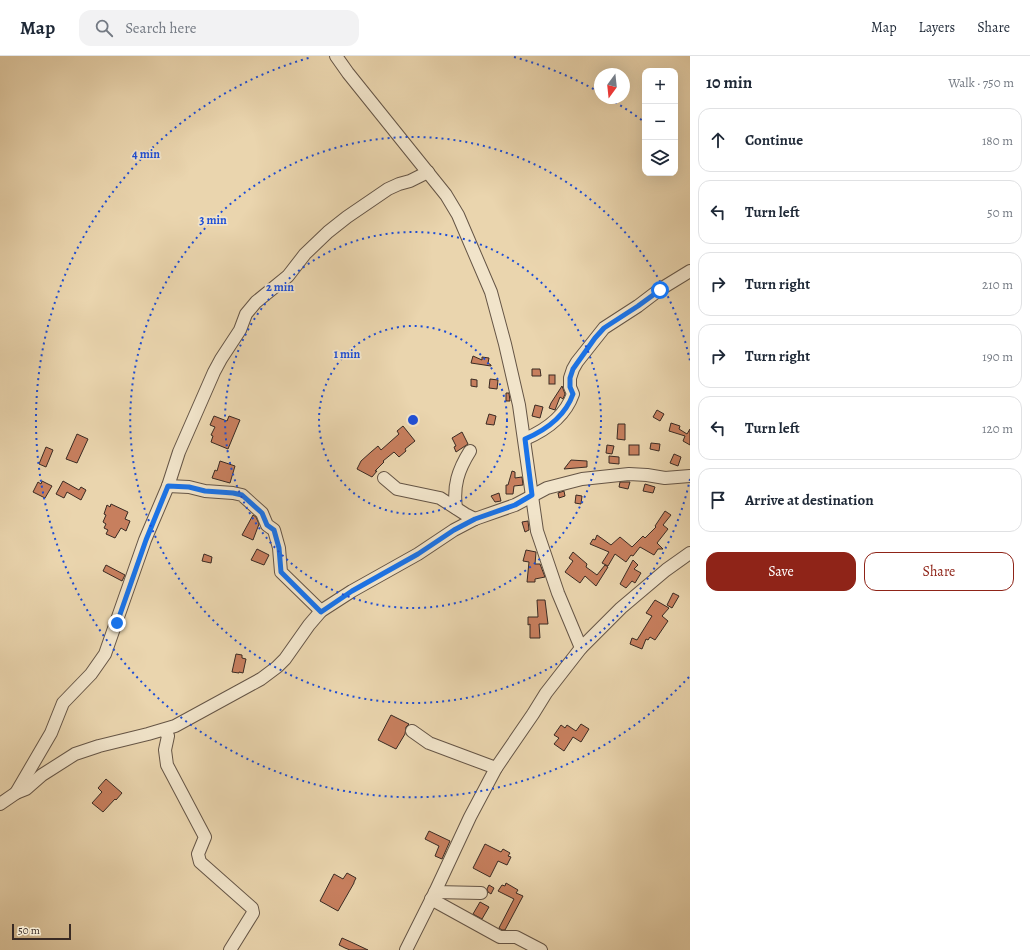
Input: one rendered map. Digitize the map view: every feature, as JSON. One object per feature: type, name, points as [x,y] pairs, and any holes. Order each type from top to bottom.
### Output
[{"type":"street","points":[[336,56],[446,195],[458,215],[491,292],[519,405],[537,531],[558,593],[581,648]]},
{"type":"street","points":[[16,793],[51,733],[63,703],[91,674],[105,654],[146,540],[168,486],[179,452],[210,379],[220,359],[240,330],[246,314],[253,306],[288,276],[305,254],[328,232],[347,217],[388,189],[410,181],[428,172]]},
{"type":"street","points":[[525,439],[545,429],[560,416],[570,402],[573,394],[570,387],[570,378],[573,369],[604,328],[690,271]]},
{"type":"street","points":[[456,508],[456,479],[462,463],[470,451]]},
{"type":"street","points":[[0,804],[75,754],[99,746],[164,730],[188,720],[270,673],[284,659],[321,612],[352,591],[418,554],[454,530],[475,519],[515,505],[547,488],[582,479],[629,474],[665,478],[690,476]]},
{"type":"street","points":[[384,478],[397,489],[440,498],[475,519]]},
{"type":"street","points":[[168,486],[189,487],[205,491],[242,495],[262,513],[267,525],[274,530],[279,548],[281,572],[321,612]]},
{"type":"street","points":[[406,950],[470,817],[496,768],[546,693],[581,648],[621,608],[666,570],[690,553]]},
{"type":"street","points":[[164,730],[168,736],[165,750],[167,765],[204,837],[198,854],[200,862],[252,908],[253,913],[230,950]]},
{"type":"street","points":[[412,731],[429,743],[496,768]]},
{"type":"street","points":[[433,896],[481,893]]},
{"type":"street","points":[[433,896],[500,937],[516,937],[541,950]]},
{"type":"building","points":[[473,356],[482,360],[482,357],[489,358],[488,363],[491,366],[471,363]]},
{"type":"building","points":[[532,369],[540,369],[541,376],[532,376]]},
{"type":"building","points":[[549,375],[555,375],[555,384],[549,384]]},
{"type":"building","points":[[471,379],[477,380],[477,387],[471,386]]},
{"type":"building","points":[[490,379],[498,380],[497,389],[489,388]]},
{"type":"building","points":[[562,386],[565,394],[563,399],[560,397],[555,410],[549,408],[551,403]]},
{"type":"building","points":[[506,393],[509,393],[510,401],[506,401]]},
{"type":"building","points":[[535,405],[543,407],[540,418],[532,416]]},
{"type":"building","points":[[657,410],[664,414],[660,421],[653,417]]},
{"type":"building","points":[[489,414],[496,416],[494,425],[486,424]]},
{"type":"building","points":[[214,416],[227,421],[229,416],[240,420],[228,449],[211,442],[213,436],[211,435],[215,427],[210,425]]},
{"type":"building","points":[[671,423],[680,426],[679,429],[687,434],[690,429],[690,445],[683,441],[685,436],[669,431]]},
{"type":"building","points":[[618,424],[625,424],[625,440],[617,439]]},
{"type":"building","points":[[403,426],[415,441],[405,449],[406,451],[399,457],[394,452],[383,461],[384,462],[375,471],[377,471],[372,477],[357,469],[361,461],[378,446],[381,450],[399,434],[397,431]]},
{"type":"building","points":[[462,432],[468,444],[456,452],[454,447],[456,446],[452,438]]},
{"type":"building","points":[[77,434],[88,439],[77,463],[66,459]]},
{"type":"building","points":[[651,443],[660,444],[659,451],[650,449]]},
{"type":"building","points":[[607,445],[614,446],[612,454],[606,453]]},
{"type":"building","points":[[629,445],[639,445],[639,455],[629,455]]},
{"type":"building","points":[[46,447],[53,450],[46,467],[39,464]]},
{"type":"building","points":[[674,454],[681,457],[678,466],[670,463]]},
{"type":"building","points":[[609,456],[619,457],[619,464],[609,463]]},
{"type":"building","points":[[571,460],[587,461],[587,467],[564,469]]},
{"type":"building","points":[[220,461],[235,466],[230,483],[212,478],[215,470],[217,471]]},
{"type":"building","points":[[512,471],[515,472],[515,478],[522,477],[523,485],[514,486],[513,494],[506,494],[506,485],[508,485]]},
{"type":"building","points":[[42,481],[52,486],[45,498],[33,492],[38,482],[41,484]]},
{"type":"building","points":[[63,481],[79,490],[81,487],[86,490],[81,500],[67,492],[64,498],[56,494]]},
{"type":"building","points":[[620,482],[630,482],[628,489],[619,487]]},
{"type":"building","points":[[645,484],[655,487],[653,493],[643,491]]},
{"type":"building","points":[[564,491],[565,496],[559,498],[558,493]]},
{"type":"building","points":[[499,493],[501,501],[495,502],[491,496]]},
{"type":"building","points":[[576,495],[582,496],[581,504],[575,503]]},
{"type":"building","points":[[111,504],[128,512],[125,519],[130,521],[126,531],[121,528],[115,538],[106,534],[108,530],[104,528],[106,524],[103,522],[106,515],[104,514],[107,505],[110,507]]},
{"type":"building","points":[[665,511],[671,515],[663,525],[668,529],[657,543],[663,549],[658,549],[654,555],[640,547],[626,562],[615,554],[608,566],[602,563],[609,552],[590,544],[593,539],[595,540],[597,535],[611,545],[620,537],[632,547],[643,536],[645,538],[656,527],[655,526]]},
{"type":"building","points":[[253,515],[256,517],[259,524],[253,540],[242,535]]},
{"type":"building","points":[[528,521],[529,530],[525,532],[522,522]]},
{"type":"building","points":[[257,549],[269,555],[264,565],[251,560]]},
{"type":"building","points":[[526,550],[536,552],[535,564],[540,564],[545,577],[535,579],[535,582],[527,582],[529,562],[523,561]]},
{"type":"building","points":[[573,552],[587,564],[586,567],[597,575],[605,565],[608,567],[596,586],[585,576],[580,583],[565,572],[573,561],[569,558]]},
{"type":"building","points":[[204,554],[212,557],[211,563],[202,561]]},
{"type":"building","points":[[633,560],[638,565],[634,569],[641,573],[635,583],[632,581],[626,588],[620,584]]},
{"type":"building","points":[[106,565],[125,575],[122,581],[103,571]]},
{"type":"building","points":[[673,593],[679,596],[672,608],[667,605]]},
{"type":"building","points":[[537,600],[545,600],[548,624],[539,624],[540,638],[530,638],[530,624],[528,625],[528,617],[538,617]]},
{"type":"building","points":[[655,600],[669,608],[662,616],[668,621],[655,640],[650,637],[648,640],[646,639],[642,649],[630,644],[632,638],[637,640],[652,616],[646,613]]},
{"type":"building","points":[[236,654],[242,655],[242,658],[246,659],[243,673],[232,672]]},
{"type":"building","points":[[391,715],[409,724],[406,727],[405,734],[396,749],[378,740]]},
{"type":"building","points":[[581,724],[589,729],[581,742],[573,737],[564,751],[554,744],[559,738],[554,735],[561,725],[565,728],[567,725],[576,731]]},
{"type":"building","points":[[106,779],[122,793],[103,812],[92,803],[102,792],[98,788]]},
{"type":"building","points":[[429,831],[450,841],[442,859],[435,856],[439,846],[425,839]]},
{"type":"building","points":[[485,844],[501,852],[503,849],[510,853],[508,856],[511,857],[507,865],[498,861],[490,877],[473,868]]},
{"type":"building","points":[[347,873],[356,878],[338,911],[320,901],[334,874],[343,879]]},
{"type":"building","points":[[506,883],[518,890],[516,893],[523,896],[505,930],[502,930],[499,928],[514,899],[498,891],[502,885],[505,886]]},
{"type":"building","points":[[489,885],[494,888],[491,894],[487,889]]},
{"type":"building","points":[[480,902],[489,907],[482,919],[473,914]]},
{"type":"building","points":[[342,938],[368,950],[350,950],[345,948],[339,945]]},
{"type":"route","points":[[117,623],[146,540],[168,486],[189,487],[205,491],[242,495],[262,513],[267,525],[274,530],[279,548],[281,572],[321,612],[352,591],[418,554],[454,530],[475,519],[515,505],[532,495],[525,439],[545,429],[560,416],[570,402],[573,394],[570,387],[570,378],[573,369],[604,328],[660,290]]}]
